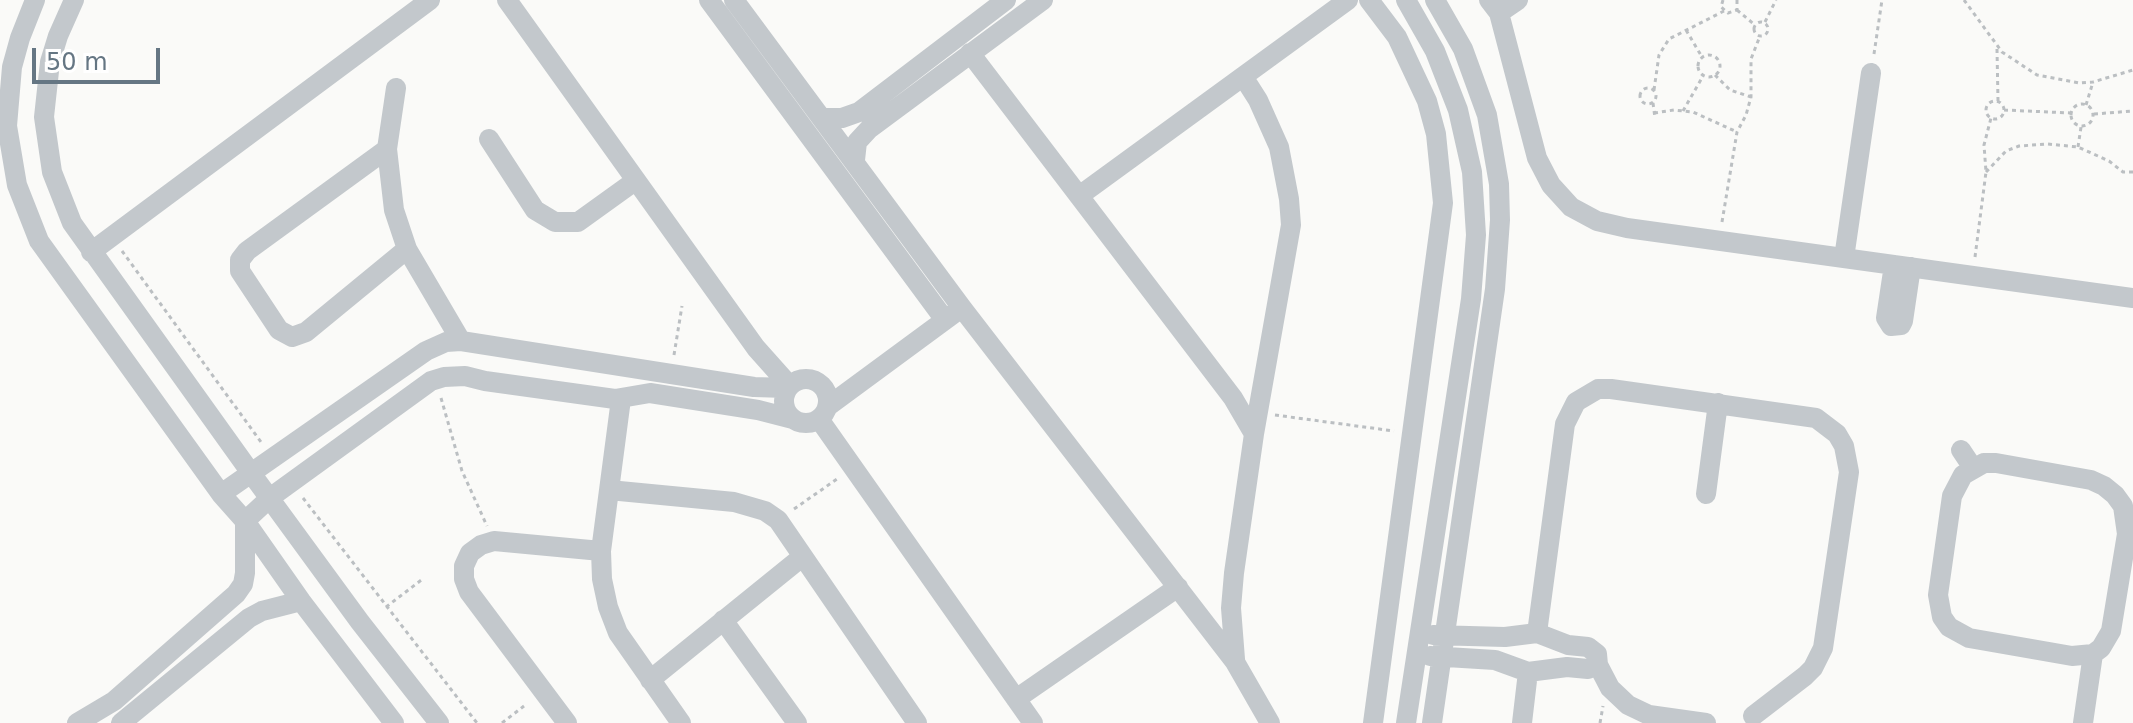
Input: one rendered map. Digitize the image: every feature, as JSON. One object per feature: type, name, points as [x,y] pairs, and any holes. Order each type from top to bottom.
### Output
[{"type":"street","points":[[35,0],[20,38],[8,96],[10,156],[26,214],[55,267],[394,723]]},
{"type":"street","points":[[74,0],[50,62],[44,117],[49,158],[72,223],[360,622],[439,723]]},
{"type":"street","points":[[91,252],[430,0]]},
{"type":"street","points":[[507,0],[756,348],[788,386]]},
{"type":"street","points":[[825,120],[859,112],[1006,0]]},
{"type":"street","points":[[855,160],[855,151],[862,135],[1043,0]]},
{"type":"street","points":[[1079,196],[1348,0]]},
{"type":"street","points":[[1369,0],[1397,37],[1414,68],[1433,123],[1443,203],[1373,723]]},
{"type":"street","points":[[1406,0],[1435,51],[1458,110],[1472,172],[1476,235],[1471,299],[1406,723]]},
{"type":"street","points":[[1432,723],[1495,289],[1500,220],[1499,184],[1487,115],[1463,49],[1435,0]]},
{"type":"street","points":[[1518,0],[1494,6],[1537,158],[1551,185],[1571,207],[1597,221],[1719,241],[2133,298]]},
{"type":"street","points":[[725,5],[825,120],[962,308],[1235,662],[1269,722]]},
{"type":"street","points":[[725,5],[807,135],[945,320]]},
{"type":"street","points":[[970,53],[1233,398],[1254,434]]},
{"type":"street","points":[[1844,258],[1871,73]]},
{"type":"street","points":[[1235,662],[1231,626],[1232,591],[1254,434],[1291,225],[1279,147],[1264,111],[1244,78]]},
{"type":"street","points":[[396,88],[387,149],[394,210],[407,249],[484,363],[475,379]]},
{"type":"street","points":[[807,135],[821,134],[825,120]]},
{"type":"street","points":[[489,139],[535,210],[555,222],[578,222],[635,181]]},
{"type":"street","points":[[387,149],[247,251],[240,260],[240,271],[279,330],[292,337],[306,332],[407,249]]},
{"type":"street","points":[[77,723],[114,701],[236,594],[243,584],[245,573],[245,521],[271,497],[440,378],[475,379],[612,398],[650,393],[767,412],[806,423],[962,308]]},
{"type":"street","points":[[221,494],[439,344],[470,343],[754,387],[788,386],[803,379],[817,382],[827,392],[823,413],[853,467],[1033,723]]},
{"type":"street","points":[[439,344],[436,361],[440,378]]},
{"type":"street","points":[[608,365],[612,398],[609,490],[601,551],[602,579],[618,633],[681,723]]},
{"type":"street","points":[[648,371],[644,380],[650,393]]},
{"type":"street","points":[[788,386],[784,406],[793,419]]},
{"type":"street","points":[[1537,633],[1565,424],[1576,402],[1598,389],[1611,389],[1816,418],[1837,434],[1848,458],[1849,472],[1823,648],[1813,668],[1750,721]]},
{"type":"street","points":[[1706,494],[1718,403]]},
{"type":"street","points":[[324,423],[343,447]]},
{"type":"street","points":[[1961,450],[1973,468]]},
{"type":"street","points":[[1996,463],[2091,480],[2104,486],[2123,506],[2127,534],[2111,631],[2101,648],[2093,654],[2072,656],[1969,638],[1949,627],[1942,617],[1938,595],[1952,496],[1963,475],[1973,468],[1996,463]]},
{"type":"street","points":[[609,490],[734,502],[765,511],[778,520],[917,723]]},
{"type":"street","points":[[567,723],[469,592],[464,579],[464,566],[470,553],[494,541],[601,551]]},
{"type":"street","points":[[650,680],[802,557]]},
{"type":"street","points":[[1016,699],[1178,587]]},
{"type":"street","points":[[121,723],[249,618],[262,611],[301,601]]},
{"type":"street","points":[[723,620],[797,723]]},
{"type":"street","points":[[1419,634],[1505,637],[1537,633],[1568,645],[1593,650],[1610,688],[1638,710],[1649,715],[1706,723]]},
{"type":"street","points":[[2083,723],[2093,654]]},
{"type":"street","points":[[1416,656],[1495,660],[1528,672],[1567,667],[1588,669],[1598,665]]},
{"type":"street","points":[[1522,723],[1528,672]]},
{"type":"path","points":[[1723,0],[1721,7],[1724,11]]},
{"type":"path","points":[[1737,0],[1737,10]]},
{"type":"path","points":[[1755,25],[1764,23],[1776,0]]},
{"type":"path","points":[[1871,73],[1882,0]]},
{"type":"path","points":[[1964,0],[1997,46],[2012,61],[2037,75],[2064,82],[2093,82],[2133,70]]},
{"type":"path","points":[[1737,10],[1733,13],[1724,11],[1669,39],[1655,67],[1656,94],[1653,103],[1654,115],[1693,112],[1737,132]]},
{"type":"path","points":[[1737,10],[1755,25]]},
{"type":"path","points":[[1719,241],[1737,132],[1751,97],[1749,72],[1760,36],[1768,30],[1764,23]]},
{"type":"path","points":[[1755,25],[1755,33],[1760,36]]},
{"type":"path","points":[[1686,30],[1702,57]]},
{"type":"path","points":[[1997,46],[1998,101],[2004,110]]},
{"type":"path","points":[[1709,54],[1720,63],[1719,70],[1715,75],[1703,76],[1697,66],[1702,57],[1709,54]]},
{"type":"path","points":[[1715,75],[1730,90],[1751,97]]},
{"type":"path","points":[[1683,111],[1703,76]]},
{"type":"path","points":[[2086,105],[2093,82]]},
{"type":"path","points":[[1653,103],[1648,105],[1640,99],[1644,90],[1654,90]]},
{"type":"path","points":[[1972,275],[1986,172],[1984,145],[1991,118],[1985,109],[1993,101],[1998,101]]},
{"type":"path","points":[[2079,104],[2086,105],[2094,114],[2093,121],[2081,127],[2071,120],[2071,113],[2079,104]]},
{"type":"path","points":[[2004,110],[2071,113]]},
{"type":"path","points":[[1991,118],[2002,116],[2004,110]]},
{"type":"path","points":[[2094,114],[2133,111]]},
{"type":"path","points":[[2078,147],[2081,127]]},
{"type":"path","points":[[1986,172],[1994,160],[2019,146],[2048,144],[2078,147],[2109,161],[2123,172],[2133,172]]},
{"type":"path","points":[[121,250],[273,458]]},
{"type":"path","points":[[671,374],[682,306]]},
{"type":"path","points":[[440,378],[462,471],[494,541]]},
{"type":"path","points":[[1258,413],[1410,433]]},
{"type":"path","points":[[778,520],[853,467]]},
{"type":"path","points":[[304,492],[304,501],[477,723]]},
{"type":"path","points":[[386,607],[424,578]]},
{"type":"path","points":[[502,723],[524,706]]}]
